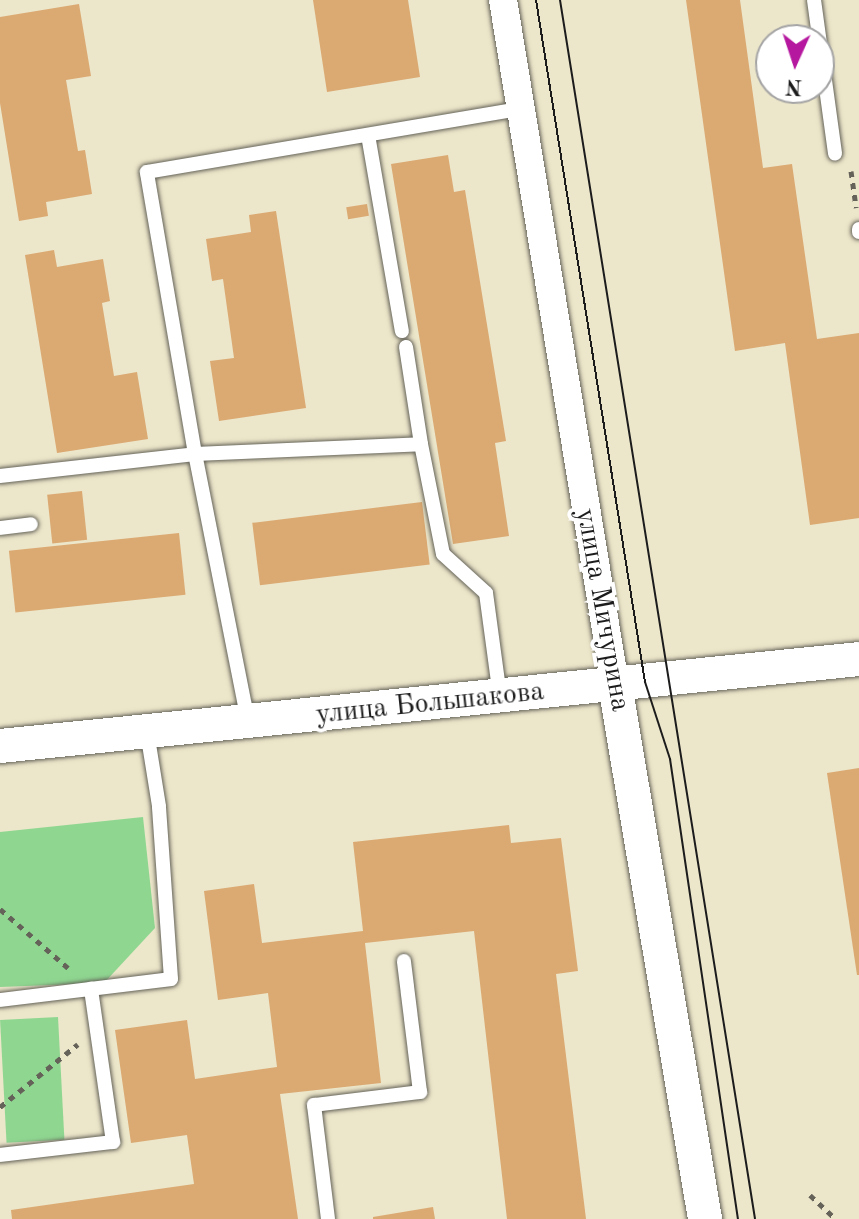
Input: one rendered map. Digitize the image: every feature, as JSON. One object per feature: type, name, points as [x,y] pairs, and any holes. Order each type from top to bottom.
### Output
[{"type":"street","name":"улица Мичурина","points":[[503,0],[705,1219]]},
{"type":"street","name":"улица Большакова","points":[[0,746],[859,659]]},
{"type":"lane","points":[[814,0],[835,154]]},
{"type":"lane","points":[[249,722],[195,454],[147,172],[519,109]]},
{"type":"lane","points":[[368,135],[402,331]]},
{"type":"lane","points":[[406,347],[443,554],[486,593],[500,697]]},
{"type":"lane","points":[[0,476],[195,454],[421,444]]},
{"type":"lane","points":[[0,528],[31,524]]},
{"type":"lane","points":[[0,1000],[171,979],[159,806],[147,732]]},
{"type":"lane","points":[[328,1219],[314,1105],[420,1092],[404,961]]},
{"type":"lane","points":[[0,1155],[113,1142],[91,989]]},
{"type":"path","points":[[850,168],[859,231]]},
{"type":"path","points":[[0,909],[91,989]]},
{"type":"path","points":[[0,1107],[97,1029]]},
{"type":"path","points":[[810,1195],[836,1219]]},
{"type":"green space","points":[[143,817],[155,928],[104,983],[0,987],[0,832]]},
{"type":"green space","points":[[58,1017],[64,1140],[7,1143],[0,1020]]},
{"type":"building","points":[[313,0],[408,0],[420,77],[327,92]]},
{"type":"building","points":[[686,0],[740,0],[763,168],[792,164],[817,339],[859,333],[859,518],[810,525],[785,343],[735,351]]},
{"type":"building","points":[[79,4],[91,76],[66,80],[78,151],[85,150],[92,194],[46,202],[48,216],[19,221],[0,103],[0,17]]},
{"type":"building","points":[[448,155],[454,192],[465,190],[506,441],[495,443],[509,536],[453,544],[391,164]]},
{"type":"building","points":[[367,204],[369,216],[348,219],[346,207]]},
{"type":"building","points":[[276,211],[306,408],[219,421],[210,361],[234,358],[223,279],[212,281],[206,239],[251,232],[249,215]]},
{"type":"building","points":[[54,250],[57,267],[103,259],[110,301],[102,303],[114,376],[137,372],[148,439],[57,453],[25,255]]},
{"type":"building","points":[[82,491],[87,540],[52,543],[47,495]]},
{"type":"building","points":[[422,502],[430,565],[260,585],[252,523]]},
{"type":"building","points":[[179,533],[185,595],[15,613],[9,551]]},
{"type":"building","points":[[859,768],[859,975],[857,975],[827,773]]},
{"type":"building","points":[[509,825],[511,843],[561,838],[578,971],[556,974],[586,1219],[507,1219],[474,931],[365,943],[381,1083],[280,1094],[298,1219],[12,1219],[11,1210],[194,1184],[187,1135],[131,1143],[115,1030],[187,1020],[195,1079],[277,1067],[268,993],[218,1000],[204,891],[254,884],[262,943],[363,931],[353,842]]},
{"type":"building","points":[[433,1207],[435,1219],[373,1219],[373,1217]]},
{"type":"tram line","points":[[536,0],[645,682],[670,759],[738,1219]]},
{"type":"tram line","points":[[560,0],[755,1219]]}]
